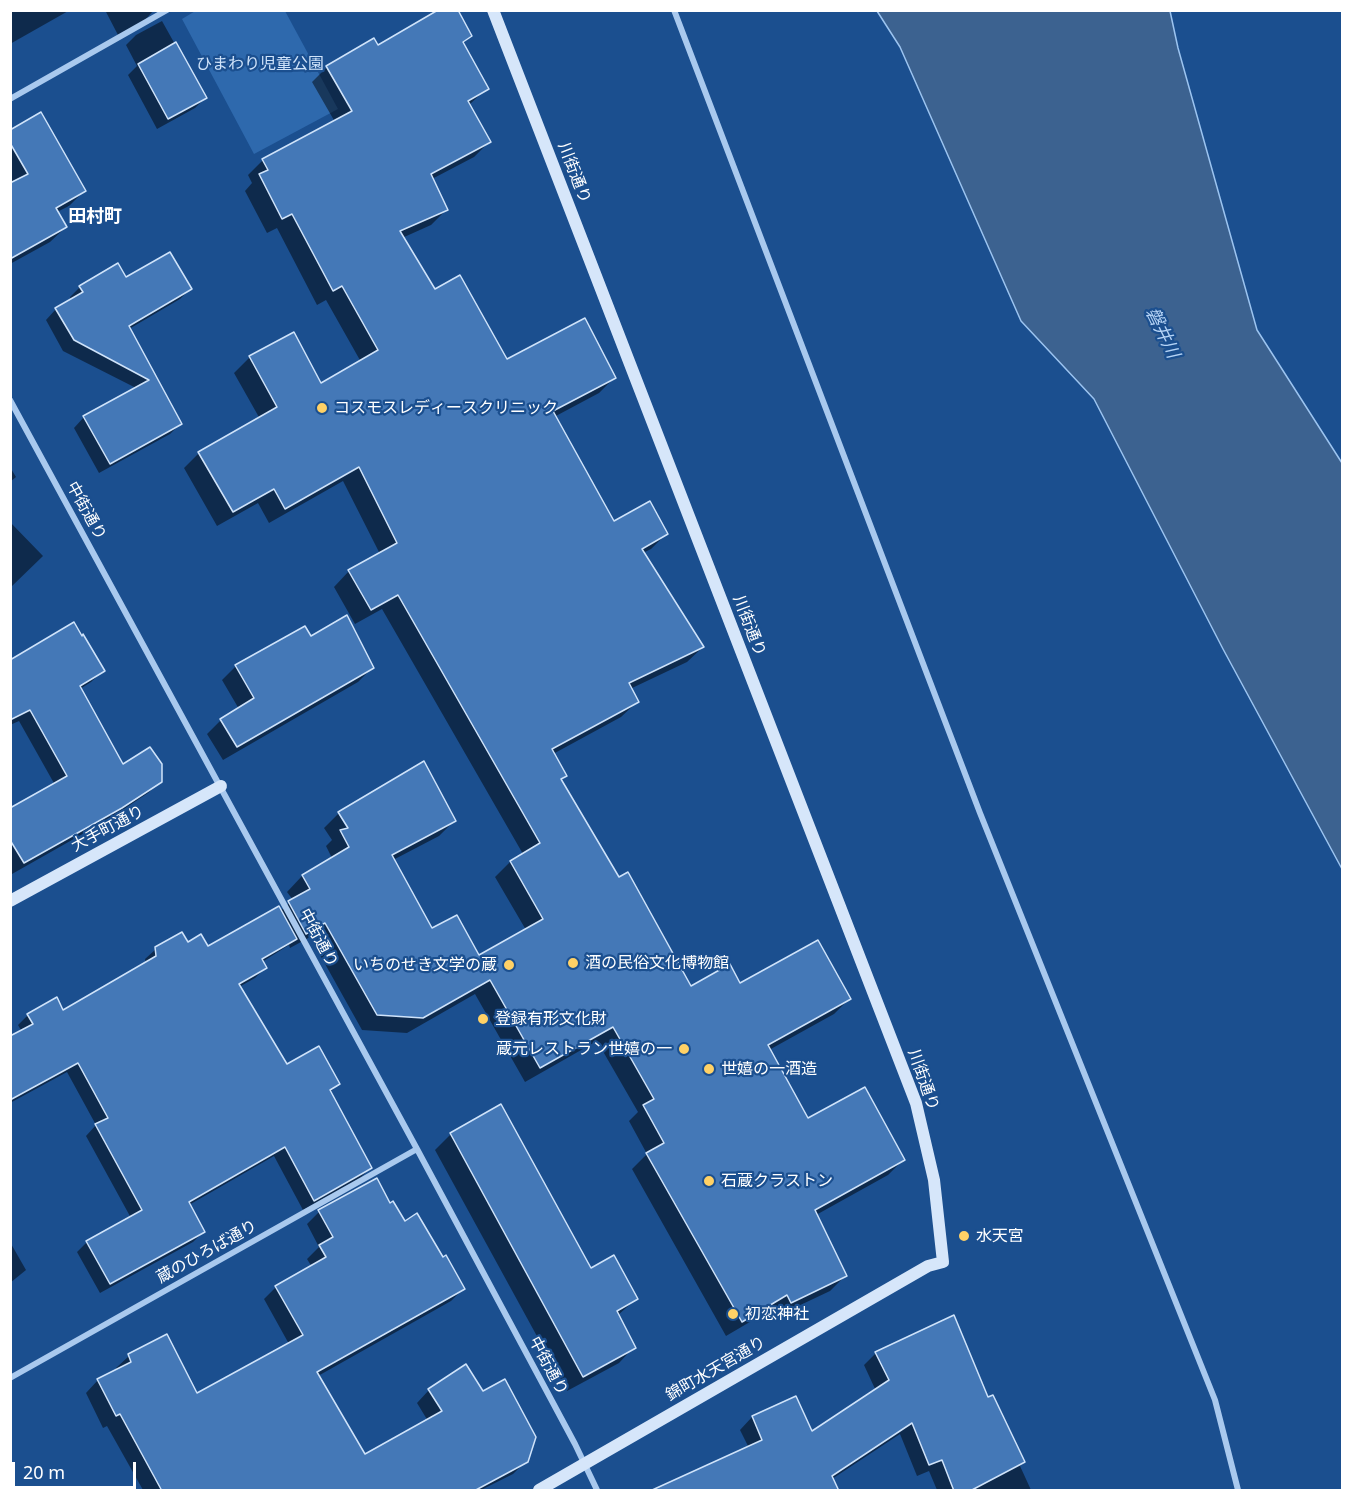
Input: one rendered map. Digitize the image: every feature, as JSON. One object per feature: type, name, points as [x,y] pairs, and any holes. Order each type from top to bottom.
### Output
[{"type":"street","points":[[10,99],[167,10]]},
{"type":"street","name":"川街通り","points":[[493,10],[916,1103],[934,1180],[943,1262]]},
{"type":"street","points":[[674,10],[976,802],[1215,1400],[1238,1491]]},
{"type":"street","name":"中街通り","points":[[10,400],[417,1149],[585,1464],[597,1491]]},
{"type":"street","name":"大手町通り","points":[[10,901],[221,786]]},
{"type":"street","name":"蔵のひろば通り","points":[[10,1378],[417,1149]]},
{"type":"street","name":"錦町水天宮通り","points":[[539,1491],[928,1266],[943,1262]]},
{"type":"green space","name":"ひまわり児童公園","points":[[197,10],[285,11],[338,109],[254,154],[182,19]]},
{"type":"water","name":"磐井川","points":[[877,11],[1170,11],[1178,48],[1257,330],[1342,463],[1342,869],[1223,649],[1094,399],[1021,321],[900,47]]},
{"type":"building","points":[[438,10],[458,10],[472,36],[463,42],[489,89],[468,101],[491,142],[431,174],[448,210],[400,231],[435,289],[460,275],[507,359],[585,318],[616,378],[553,411],[614,521],[650,501],[668,534],[642,549],[704,647],[629,683],[639,702],[552,749],[567,776],[561,779],[619,877],[628,872],[691,986],[730,964],[740,983],[818,940],[851,999],[768,1045],[808,1118],[865,1087],[905,1160],[815,1210],[847,1276],[791,1303],[787,1295],[742,1322],[646,1153],[664,1143],[643,1105],[654,1099],[613,1027],[540,1068],[490,980],[423,1018],[377,1015],[325,923],[306,934],[288,901],[310,889],[302,875],[349,847],[340,830],[348,828],[338,812],[424,761],[456,821],[392,855],[432,928],[457,915],[479,955],[543,919],[510,861],[540,843],[398,595],[371,610],[348,570],[397,543],[359,467],[285,509],[274,489],[233,512],[198,452],[277,407],[249,356],[294,332],[321,383],[378,350],[342,286],[333,291],[292,214],[282,219],[259,174],[268,170],[262,159],[352,111],[326,66],[374,38],[378,45]]},
{"type":"building","points":[[176,42],[207,98],[168,119],[138,64]]},
{"type":"building","points":[[41,112],[86,191],[56,208],[67,227],[10,259],[10,183],[28,174],[10,143],[10,130]]},
{"type":"building","points":[[170,252],[192,289],[129,326],[182,424],[110,464],[83,416],[149,380],[74,340],[55,308],[83,292],[79,286],[118,263],[126,277]]},
{"type":"building","points":[[347,615],[374,668],[237,747],[220,719],[254,698],[235,665],[305,626],[311,636]]},
{"type":"building","points":[[74,622],[105,671],[80,686],[123,764],[150,747],[162,764],[162,782],[122,808],[24,863],[10,840],[10,808],[67,776],[30,710],[10,720],[10,660]]},
{"type":"building","points":[[279,906],[297,939],[262,959],[267,968],[239,984],[287,1064],[319,1046],[340,1084],[330,1090],[372,1168],[314,1201],[285,1147],[189,1202],[205,1232],[110,1284],[86,1241],[142,1210],[95,1124],[108,1118],[78,1063],[10,1100],[10,1036],[33,1024],[27,1014],[57,997],[63,1010],[156,956],[155,947],[182,932],[188,942],[201,934],[208,946]]},
{"type":"building","points":[[501,1104],[591,1268],[614,1255],[638,1299],[617,1311],[636,1348],[583,1377],[450,1133]]},
{"type":"building","points":[[377,1178],[390,1203],[393,1201],[405,1221],[417,1213],[443,1257],[446,1255],[465,1289],[317,1372],[365,1454],[442,1411],[428,1389],[466,1364],[483,1391],[505,1379],[536,1437],[528,1462],[474,1491],[162,1491],[120,1414],[116,1416],[97,1379],[131,1362],[128,1354],[167,1334],[197,1393],[303,1335],[275,1286],[326,1257],[319,1245],[333,1237],[318,1210]]},
{"type":"building","points":[[954,1315],[988,1397],[993,1395],[1025,1462],[970,1491],[954,1491],[942,1460],[929,1465],[912,1423],[832,1476],[839,1491],[650,1491],[762,1440],[752,1416],[796,1396],[812,1431],[889,1380],[875,1352]]},
{"type":"place","name":"コスモスレディースクリニック","points":[[322,408]]},
{"type":"place","name":"酒の民俗文化博物館","points":[[573,963]]},
{"type":"place","name":"いちのせき文学の蔵","points":[[509,965]]},
{"type":"place","name":"登録有形文化財","points":[[483,1019]]},
{"type":"place","name":"蔵元レストラン世嬉の一","points":[[684,1049]]},
{"type":"place","name":"世嬉の一酒造","points":[[709,1069]]},
{"type":"place","name":"石蔵クラストン","points":[[709,1181]]},
{"type":"place","name":"水天宮","points":[[964,1236]]},
{"type":"place","name":"初恋神社","points":[[733,1314]]},
{"type":"district","name":"田村町","points":[[95,217]]}]
